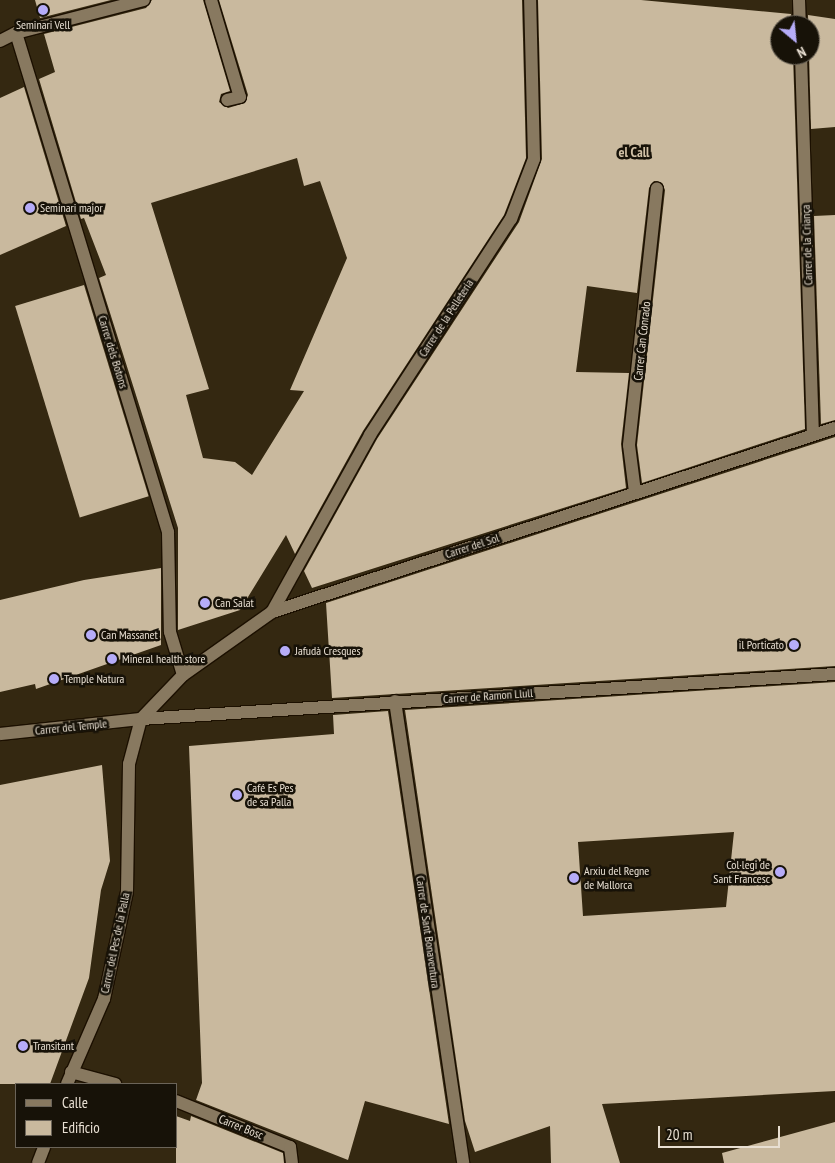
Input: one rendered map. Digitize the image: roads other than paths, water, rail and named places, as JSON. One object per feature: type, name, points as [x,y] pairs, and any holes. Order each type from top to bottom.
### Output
[{"type":"street","points":[[0,41],[16,33],[144,0]]},
{"type":"street","points":[[211,0],[240,97],[227,100]]},
{"type":"street","name":"Carrer de la Pelleteria","points":[[272,612],[370,435],[511,219],[534,159],[530,0]]},
{"type":"street","points":[[799,0],[800,15]]},
{"type":"street","name":"Carrer dels Botons","points":[[16,33],[168,532],[170,632],[183,675]]},
{"type":"street","name":"Carrer de la Criança","points":[[801,65],[813,434]]},
{"type":"street","name":"Carrer Can Conrado","points":[[635,492],[629,445],[657,189]]},
{"type":"street","name":"Carrer del Sol","points":[[141,719],[183,675],[272,612],[835,428]]},
{"type":"street","name":"Carrer de Ramon Llull","points":[[141,719],[395,701],[835,674]]},
{"type":"street","name":"Carrer de Sant Bonaventura","points":[[395,701],[463,1163]]},
{"type":"street","name":"Carrer del Temple","points":[[0,734],[141,719]]},
{"type":"street","name":"Carrer del Pes de la Palla","points":[[69,1078],[104,999],[127,892],[129,764],[141,719]]},
{"type":"street","points":[[69,1078],[107,1083]]},
{"type":"street","name":"Carrer Bosc","points":[[178,1102],[290,1147],[292,1163]]},
{"type":"street","points":[[38,1163],[44,1148]]},
{"type":"place","name":"Seminari Vell","points":[[43,10]]},
{"type":"place","name":"Seminari major","points":[[30,208]]},
{"type":"place","name":"Can Salat","points":[[205,603]]},
{"type":"place","name":"Can Massanet","points":[[91,635]]},
{"type":"place","name":"il Porticato","points":[[794,645]]},
{"type":"place","name":"Jafudà Cresques","points":[[285,651]]},
{"type":"place","name":"Mineral health store","points":[[112,659]]},
{"type":"place","name":"Temple Natura","points":[[54,679]]},
{"type":"place","name":"Café Es Pes de sa Palla","points":[[237,795]]},
{"type":"place","name":"Col·legi de Sant Francesc","points":[[780,872]]},
{"type":"place","name":"Arxiu del Regne de Mallorca","points":[[574,878]]},
{"type":"place","name":"Transitant","points":[[23,1046]]},
{"type":"district","name":"el Call","points":[[634,152]]}]
